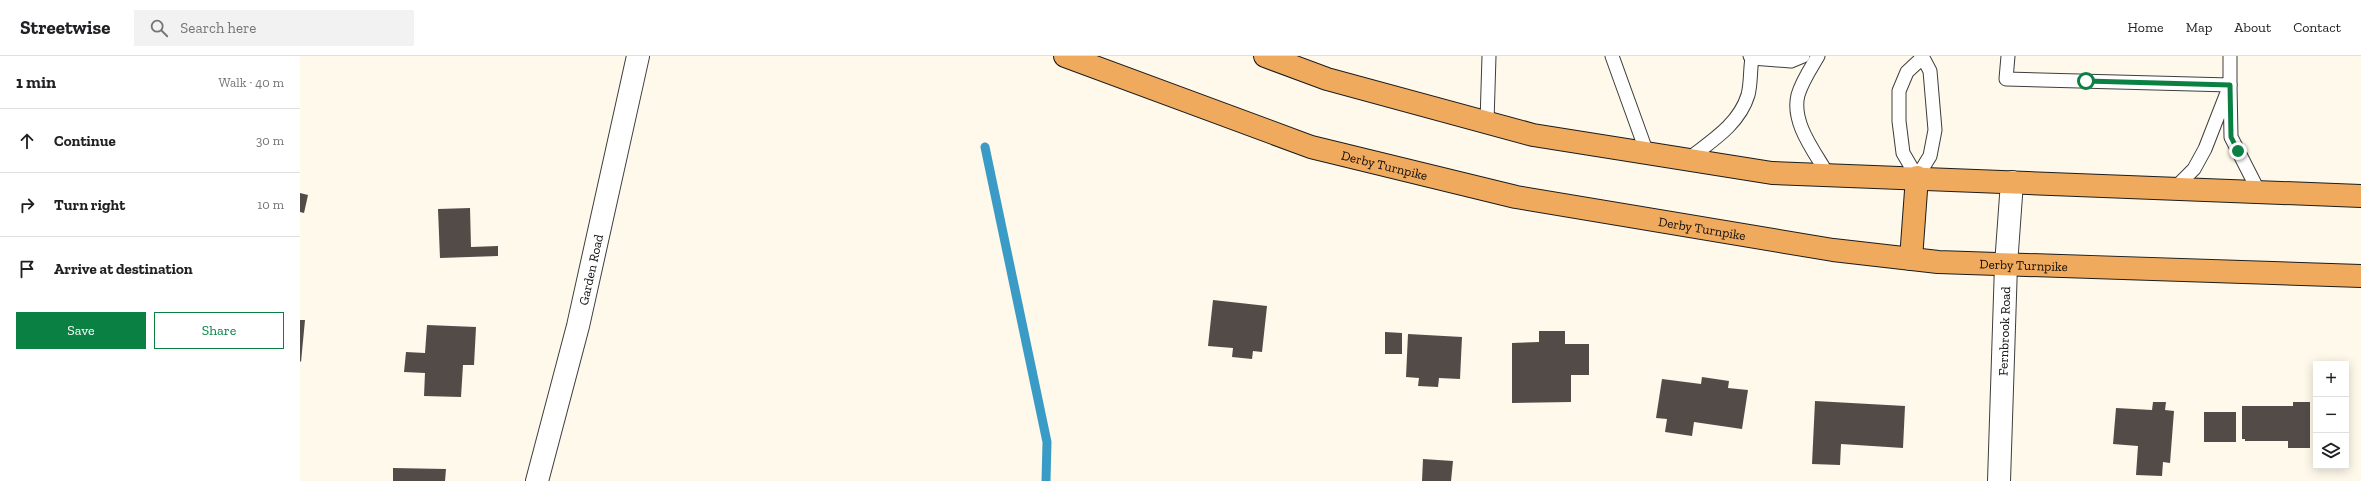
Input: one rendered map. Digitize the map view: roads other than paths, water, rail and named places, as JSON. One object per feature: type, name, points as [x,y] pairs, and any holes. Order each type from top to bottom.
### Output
[{"type":"highway","name":"Derby Turnpike","points":[[1065,56],[1311,146],[1516,197],[1833,250],[1938,262],[2361,276]]},
{"type":"highway","points":[[1265,56],[1327,79],[1533,135],[1772,173],[2361,196]]},
{"type":"highway","points":[[1911,259],[1917,178]]},
{"type":"street","name":"Garden Road","points":[[537,481],[578,326],[638,56]]},
{"type":"street","name":"Fernbrook Road","points":[[1999,481],[2006,265],[2012,182]]},
{"type":"lane","points":[[1487,122],[1489,56]]},
{"type":"lane","points":[[1612,56],[1647,153]]},
{"type":"lane","points":[[1687,160],[1721,133],[1739,115],[1748,94],[1751,57],[1791,61],[1804,56]]},
{"type":"lane","points":[[1818,56],[1801,87],[1797,107],[1802,129],[1828,175]]},
{"type":"lane","points":[[2008,56],[2006,79],[2230,85]]},
{"type":"lane","points":[[2230,56],[2231,137],[2259,192]]},
{"type":"lane","points":[[1922,57],[1930,70],[1935,130],[1930,156],[1917,178],[1903,153],[1899,121],[1900,91],[1907,72],[1922,57]]},
{"type":"lane","points":[[2174,189],[2194,169],[2205,149],[2230,85]]},
{"type":"waterway","points":[[985,147],[1047,442],[1046,481]]}]
